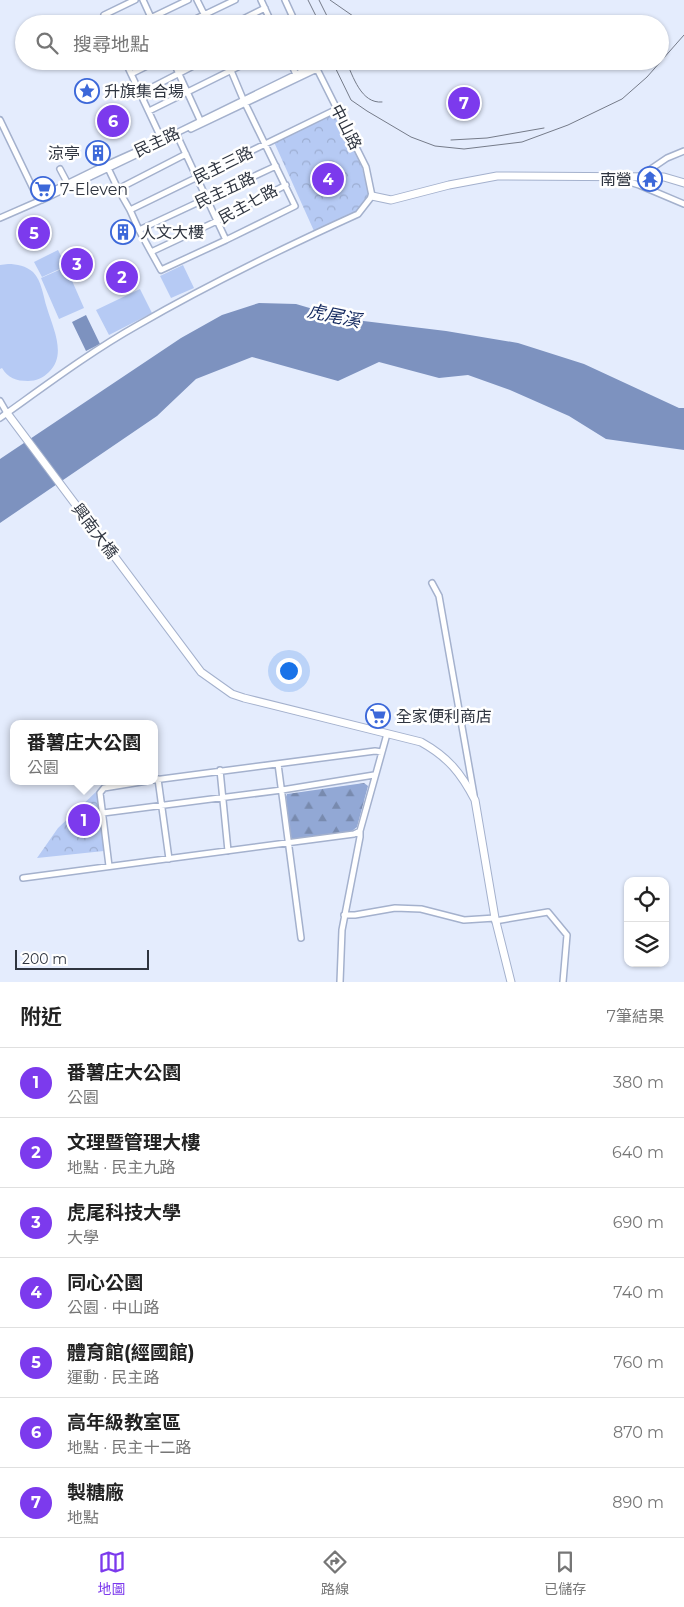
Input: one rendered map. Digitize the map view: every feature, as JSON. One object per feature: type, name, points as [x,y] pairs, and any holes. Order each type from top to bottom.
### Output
[{"type":"street","points":[[104,15],[135,0]]},
{"type":"street","points":[[143,0],[150,15]]},
{"type":"street","points":[[157,15],[188,0]]},
{"type":"street","points":[[197,0],[205,14],[235,0]]},
{"type":"street","points":[[261,0],[268,15]]},
{"type":"street","points":[[285,0],[292,15]]},
{"type":"street","points":[[251,15],[265,8]]},
{"type":"street","points":[[129,70],[162,140]]},
{"type":"street","points":[[131,74],[139,70]]},
{"type":"street","points":[[176,70],[200,120]]},
{"type":"street","points":[[141,93],[186,70]]},
{"type":"street","points":[[149,111],[232,70],[244,101],[252,114],[264,144],[295,206],[161,270],[107,167],[244,101]]},
{"type":"street","points":[[294,70],[296,76]]},
{"type":"street","name":"民主路","points":[[0,218],[40,201],[46,194],[69,186],[177,134],[200,120],[244,101],[306,70]]},
{"type":"street","name":"中山路","points":[[318,70],[366,167],[372,196]]},
{"type":"street","name":"民主三路","points":[[130,210],[337,109]]},
{"type":"street","points":[[0,120],[40,201]]},
{"type":"street","points":[[177,134],[226,240]]},
{"type":"street","points":[[639,177],[667,158],[684,152]]},
{"type":"street","points":[[118,189],[186,154]]},
{"type":"street","name":"民主五路","points":[[139,230],[276,166]]},
{"type":"street","points":[[60,169],[69,186]]},
{"type":"street","points":[[0,418],[137,325],[289,246],[358,214],[372,196],[391,200],[449,185],[497,176],[639,177],[664,178],[684,183]]},
{"type":"street","points":[[612,177],[684,204]]},
{"type":"street","name":"民主七路","points":[[151,252],[217,221],[286,185]]},
{"type":"street","points":[[0,401],[7,413]]},
{"type":"street","name":"興南大橋","points":[[7,413],[202,672],[232,694],[421,742],[448,760],[467,785],[475,800]]},
{"type":"street","points":[[432,583],[439,596],[495,919],[511,982]]},
{"type":"street","points":[[340,982],[344,915],[360,831],[374,775],[387,734]]},
{"type":"street","points":[[158,780],[220,770],[375,751],[382,752]]},
{"type":"street","points":[[278,764],[301,938]]},
{"type":"street","points":[[220,770],[228,851]]},
{"type":"street","points":[[103,813],[282,790],[374,775]]},
{"type":"street","points":[[109,866],[100,793],[104,788],[122,785]]},
{"type":"street","points":[[157,785],[169,859]]},
{"type":"street","points":[[23,878],[354,834],[360,831]]},
{"type":"street","points":[[344,915],[395,908],[421,909],[464,920],[495,919],[548,912],[567,935],[563,982]]},
{"type":"green space","points":[[335,112],[361,163],[369,196],[357,212],[314,231],[274,142]]},
{"type":"green space","points":[[58,250],[66,266],[42,277],[34,262]]},
{"type":"green space","points":[[8,264],[24,267],[36,276],[42,289],[55,333],[58,350],[57,358],[49,372],[39,379],[16,380],[10,377],[2,368],[0,369],[0,265]]},
{"type":"green space","points":[[183,265],[194,288],[171,298],[160,276]]},
{"type":"green space","points":[[66,267],[84,308],[59,319],[41,278]]},
{"type":"green space","points":[[140,289],[152,313],[109,335],[96,310]]},
{"type":"green space","points":[[364,783],[368,786],[357,827],[352,831],[293,839],[290,837],[287,794]]},
{"type":"green space","points":[[98,790],[104,851],[37,858],[58,828]]},
{"type":"water","name":"虎尾溪","points":[[259,303],[296,304],[347,319],[446,331],[518,343],[584,364],[679,408],[684,408],[684,450],[606,439],[569,416],[510,390],[468,375],[439,378],[379,362],[338,381],[252,357],[196,379],[157,416],[0,523],[0,459],[181,338],[222,315]]},
{"type":"water","points":[[86,315],[100,344],[86,351],[72,322]]},
{"type":"railway","points":[[308,0],[316,15]]},
{"type":"railway","points":[[319,0],[326,15]]},
{"type":"railway","points":[[330,0],[352,15]]},
{"type":"railway","points":[[669,52],[684,35]]},
{"type":"railway","points":[[336,70],[351,100],[367,111],[411,137],[435,146],[464,149],[522,142],[568,125],[622,99],[653,70]]},
{"type":"railway","points":[[350,70],[363,94],[368,99],[382,102]]},
{"type":"railway","points":[[451,140],[487,138],[544,128]]},
{"type":"place","name":"升旗集合場","points":[[87,91]]},
{"type":"place","name":"製糖廠","points":[[464,103]]},
{"type":"place","name":"高年級教室區","points":[[113,121]]},
{"type":"place","name":"涼亭","points":[[98,153]]},
{"type":"place","name":"同心公園","points":[[328,179]]},
{"type":"place","name":"南營","points":[[650,179]]},
{"type":"place","name":"7-Eleven","points":[[43,189]]},
{"type":"place","name":"人文大樓","points":[[123,232]]},
{"type":"place","name":"體育館(經國館)","points":[[34,233]]},
{"type":"place","name":"虎尾科技大學","points":[[77,264]]},
{"type":"place","name":"文理暨管理大樓","points":[[122,277]]},
{"type":"place","name":"全家便利商店","points":[[378,716]]},
{"type":"place","name":"番薯庄大公園","points":[[84,820]]}]
